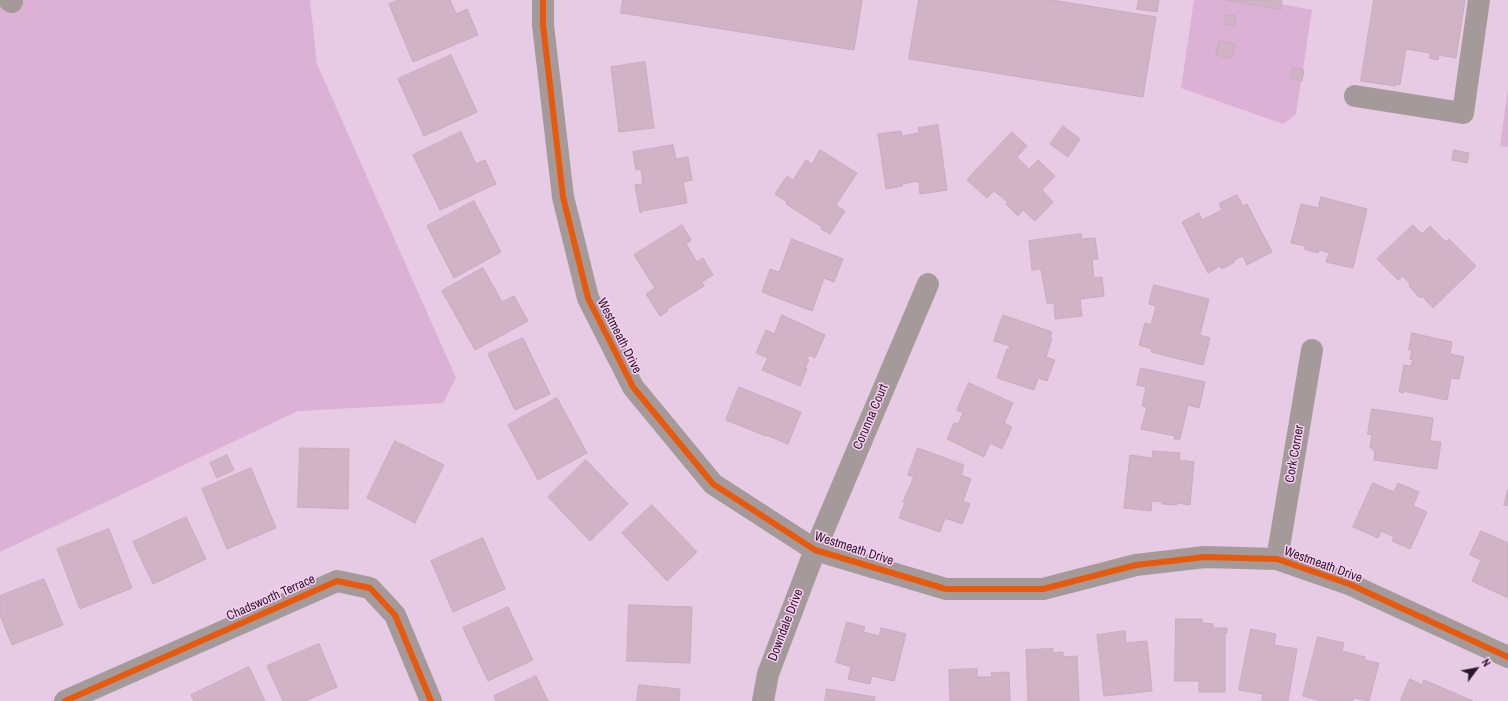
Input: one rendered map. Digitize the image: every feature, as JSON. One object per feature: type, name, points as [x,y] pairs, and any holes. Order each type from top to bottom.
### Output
[{"type":"street","name":"Westmeath Drive","points":[[543,0],[543,25],[563,197],[588,298],[633,388],[713,484],[815,550],[946,589],[1043,589],[1136,565],[1205,557],[1277,559],[1349,584],[1508,657]]},
{"type":"street","points":[[1355,96],[1463,113],[1480,0]]},
{"type":"street","name":"Corunna Court","points":[[815,550],[928,284]]},
{"type":"street","name":"Cork Corner","points":[[1277,559],[1312,350]]},
{"type":"street","name":"Downdale Drive","points":[[763,701],[768,674],[815,550]]},
{"type":"street","name":"Chadsworth Terrace","points":[[65,701],[337,581],[370,588],[395,615],[430,701]]},
{"type":"shaded area","points":[[0,0],[310,0],[317,64],[456,378],[443,403],[298,411],[0,552]]},
{"type":"shaded area","points":[[1194,0],[1260,0],[1312,10],[1296,114],[1283,124],[1181,88]]},
{"type":"shaded area","points":[[1508,88],[1508,147],[1500,146]]},
{"type":"building","points":[[399,0],[450,0],[456,14],[467,9],[478,35],[413,62],[389,4]]},
{"type":"building","points":[[623,0],[862,0],[854,50],[621,13]]},
{"type":"building","points":[[919,0],[1052,0],[1156,17],[1143,97],[909,59]]},
{"type":"building","points":[[1139,0],[1159,0],[1157,12],[1137,9]]},
{"type":"building","points":[[1226,0],[1282,0],[1281,9]]},
{"type":"building","points":[[1374,0],[1465,0],[1456,58],[1439,55],[1438,60],[1429,58],[1430,53],[1406,49],[1400,85],[1395,84],[1395,86],[1361,81]]},
{"type":"building","points":[[1227,15],[1236,16],[1234,26],[1225,24]]},
{"type":"building","points":[[1219,41],[1235,44],[1232,58],[1216,55]]},
{"type":"building","points":[[451,55],[477,112],[424,136],[398,79]]},
{"type":"building","points":[[645,62],[654,128],[619,132],[611,67]]},
{"type":"building","points":[[1293,68],[1304,70],[1302,81],[1291,78]]},
{"type":"building","points":[[938,125],[947,190],[920,194],[919,181],[886,189],[878,134],[901,131],[902,136],[919,133],[918,128]]},
{"type":"building","points":[[1063,126],[1080,139],[1068,157],[1050,144]]},
{"type":"building","points":[[461,132],[476,164],[485,160],[496,184],[440,210],[413,155]]},
{"type":"building","points":[[1012,132],[1027,146],[1017,157],[1029,169],[1038,160],[1055,176],[1042,190],[1053,202],[1035,221],[1023,210],[1018,216],[1006,204],[1008,202],[994,191],[987,198],[967,180]]},
{"type":"building","points":[[673,145],[676,159],[688,157],[692,180],[683,182],[687,203],[642,211],[640,213],[635,185],[643,184],[641,169],[636,170],[633,152]]},
{"type":"building","points":[[820,150],[857,173],[836,205],[845,211],[830,234],[821,229],[822,227],[786,204],[787,202],[775,194],[787,176],[793,180],[806,160],[812,164]]},
{"type":"building","points":[[1454,150],[1469,153],[1467,163],[1452,160]]},
{"type":"building","points":[[1237,195],[1243,206],[1247,204],[1272,252],[1247,265],[1243,256],[1234,260],[1235,262],[1222,269],[1220,266],[1208,273],[1182,222],[1199,213],[1202,220],[1222,210],[1219,204]]},
{"type":"building","points":[[1321,197],[1367,209],[1353,268],[1326,262],[1329,253],[1319,250],[1318,253],[1304,249],[1305,246],[1291,243],[1301,204],[1318,208]]},
{"type":"building","points":[[474,201],[501,252],[454,278],[427,226]]},
{"type":"building","points":[[682,225],[691,240],[686,244],[697,262],[703,258],[713,275],[702,282],[704,286],[667,309],[668,311],[660,316],[646,294],[655,288],[634,255]]},
{"type":"building","points":[[1413,225],[1422,234],[1430,226],[1446,242],[1449,239],[1476,266],[1433,308],[1422,296],[1420,298],[1409,286],[1410,284],[1403,276],[1398,280],[1377,259]]},
{"type":"building","points":[[1081,234],[1082,239],[1095,238],[1098,259],[1092,259],[1094,278],[1102,277],[1104,296],[1080,299],[1082,316],[1055,319],[1054,303],[1047,303],[1041,269],[1032,270],[1029,241]]},
{"type":"building","points":[[792,239],[843,259],[834,282],[824,278],[812,311],[762,292],[770,269],[779,272]]},
{"type":"building","points":[[483,268],[502,302],[514,296],[528,321],[475,350],[442,291]]},
{"type":"building","points":[[1154,285],[1209,299],[1200,335],[1210,338],[1203,365],[1151,352],[1152,349],[1139,345],[1145,323],[1151,325],[1156,306],[1149,304]]},
{"type":"building","points":[[782,315],[825,335],[815,358],[809,355],[807,359],[809,360],[805,368],[807,369],[800,386],[762,370],[768,358],[756,353],[766,330],[774,334]]},
{"type":"building","points":[[1003,315],[1052,332],[1050,337],[1052,338],[1046,357],[1055,360],[1047,381],[1038,378],[1034,390],[997,378],[1007,349],[1009,350],[1010,346],[994,341]]},
{"type":"building","points":[[1412,333],[1452,342],[1450,354],[1464,357],[1459,379],[1451,378],[1447,400],[1403,391],[1403,393],[1399,392],[1404,365],[1411,366],[1413,360],[1410,359],[1412,350],[1409,350]]},
{"type":"building","points":[[523,338],[550,394],[515,410],[488,354]]},
{"type":"building","points":[[1141,368],[1205,382],[1199,408],[1188,405],[1180,439],[1174,439],[1175,436],[1141,429],[1147,407],[1142,406],[1146,387],[1137,385]]},
{"type":"building","points":[[969,383],[1013,403],[1004,423],[1012,427],[1002,449],[990,443],[984,457],[947,439],[954,423],[958,424],[963,413],[957,410]]},
{"type":"building","points":[[739,387],[801,412],[788,444],[726,420]]},
{"type":"building","points":[[557,398],[587,453],[538,480],[508,425]]},
{"type":"building","points":[[1372,409],[1433,418],[1430,441],[1441,442],[1437,469],[1374,460],[1375,451],[1370,447],[1372,435],[1368,434]]},
{"type":"building","points":[[395,441],[444,465],[415,523],[367,498]]},
{"type":"building","points":[[300,448],[349,449],[348,509],[298,507]]},
{"type":"building","points":[[918,448],[964,465],[961,475],[971,479],[963,501],[970,504],[962,524],[945,518],[940,532],[899,518],[905,503],[903,502],[914,477],[908,475]]},
{"type":"building","points":[[1153,451],[1180,453],[1179,460],[1194,462],[1190,505],[1177,503],[1177,505],[1162,504],[1162,502],[1152,501],[1151,511],[1124,508],[1130,455],[1152,458]]},
{"type":"building","points":[[227,455],[234,470],[217,478],[210,463]]},
{"type":"building","points":[[586,460],[628,504],[590,541],[548,497]]},
{"type":"building","points":[[251,468],[276,528],[227,549],[202,489]]},
{"type":"building","points":[[1373,483],[1394,492],[1398,483],[1419,492],[1413,506],[1427,512],[1410,549],[1392,541],[1394,537],[1381,531],[1378,538],[1353,527]]},
{"type":"building","points":[[1508,490],[1508,506],[1504,505]]},
{"type":"building","points":[[652,505],[697,552],[667,581],[622,533]]},
{"type":"building","points":[[186,517],[206,559],[153,584],[133,542]]},
{"type":"building","points":[[109,529],[132,588],[80,609],[57,549]]},
{"type":"building","points":[[1481,531],[1508,543],[1508,598],[1472,581],[1481,560],[1470,555]]},
{"type":"building","points":[[483,538],[505,589],[453,612],[431,561]]},
{"type":"building","points":[[44,579],[63,625],[12,645],[0,615],[0,596]]},
{"type":"building","points":[[629,605],[692,607],[690,663],[627,661]]},
{"type":"building","points":[[508,607],[533,660],[488,681],[463,628]]},
{"type":"building","points":[[1176,619],[1202,619],[1202,623],[1213,624],[1213,628],[1227,628],[1227,633],[1225,632],[1225,692],[1199,692],[1199,681],[1175,681]]},
{"type":"building","points":[[847,622],[865,627],[863,632],[879,636],[881,628],[906,634],[894,681],[872,676],[870,684],[848,679],[851,667],[836,662]]},
{"type":"building","points":[[1251,629],[1276,634],[1274,645],[1297,649],[1288,701],[1262,701],[1263,694],[1239,690]]},
{"type":"building","points":[[1125,631],[1126,643],[1147,641],[1152,691],[1104,696],[1097,635]]},
{"type":"building","points":[[1318,637],[1344,643],[1342,651],[1365,657],[1364,660],[1379,663],[1369,701],[1354,698],[1353,701],[1322,701],[1303,696]]},
{"type":"building","points":[[319,644],[337,687],[305,701],[283,701],[267,666]]},
{"type":"building","points":[[1053,649],[1053,653],[1063,652],[1063,657],[1077,656],[1079,701],[1028,701],[1026,650]]},
{"type":"building","points":[[249,667],[265,701],[194,701],[191,695]]},
{"type":"building","points":[[977,669],[977,677],[992,677],[991,673],[1009,672],[1010,701],[950,701],[949,670]]},
{"type":"building","points":[[536,676],[548,701],[496,701],[494,696]]},
{"type":"building","points":[[1410,679],[1422,685],[1424,680],[1473,701],[1401,700]]},
{"type":"building","points":[[639,685],[680,689],[679,701],[637,701]]},
{"type":"building","points":[[827,689],[875,697],[874,701],[825,701]]},
{"type":"cycle path","points":[[543,0],[543,25],[563,197],[588,298],[633,387],[713,484],[815,550],[946,589],[1043,589],[1136,565],[1205,557],[1277,559],[1349,584],[1508,657]]},
{"type":"cycle path","points":[[65,701],[337,581],[370,588],[395,615],[431,701]]}]
